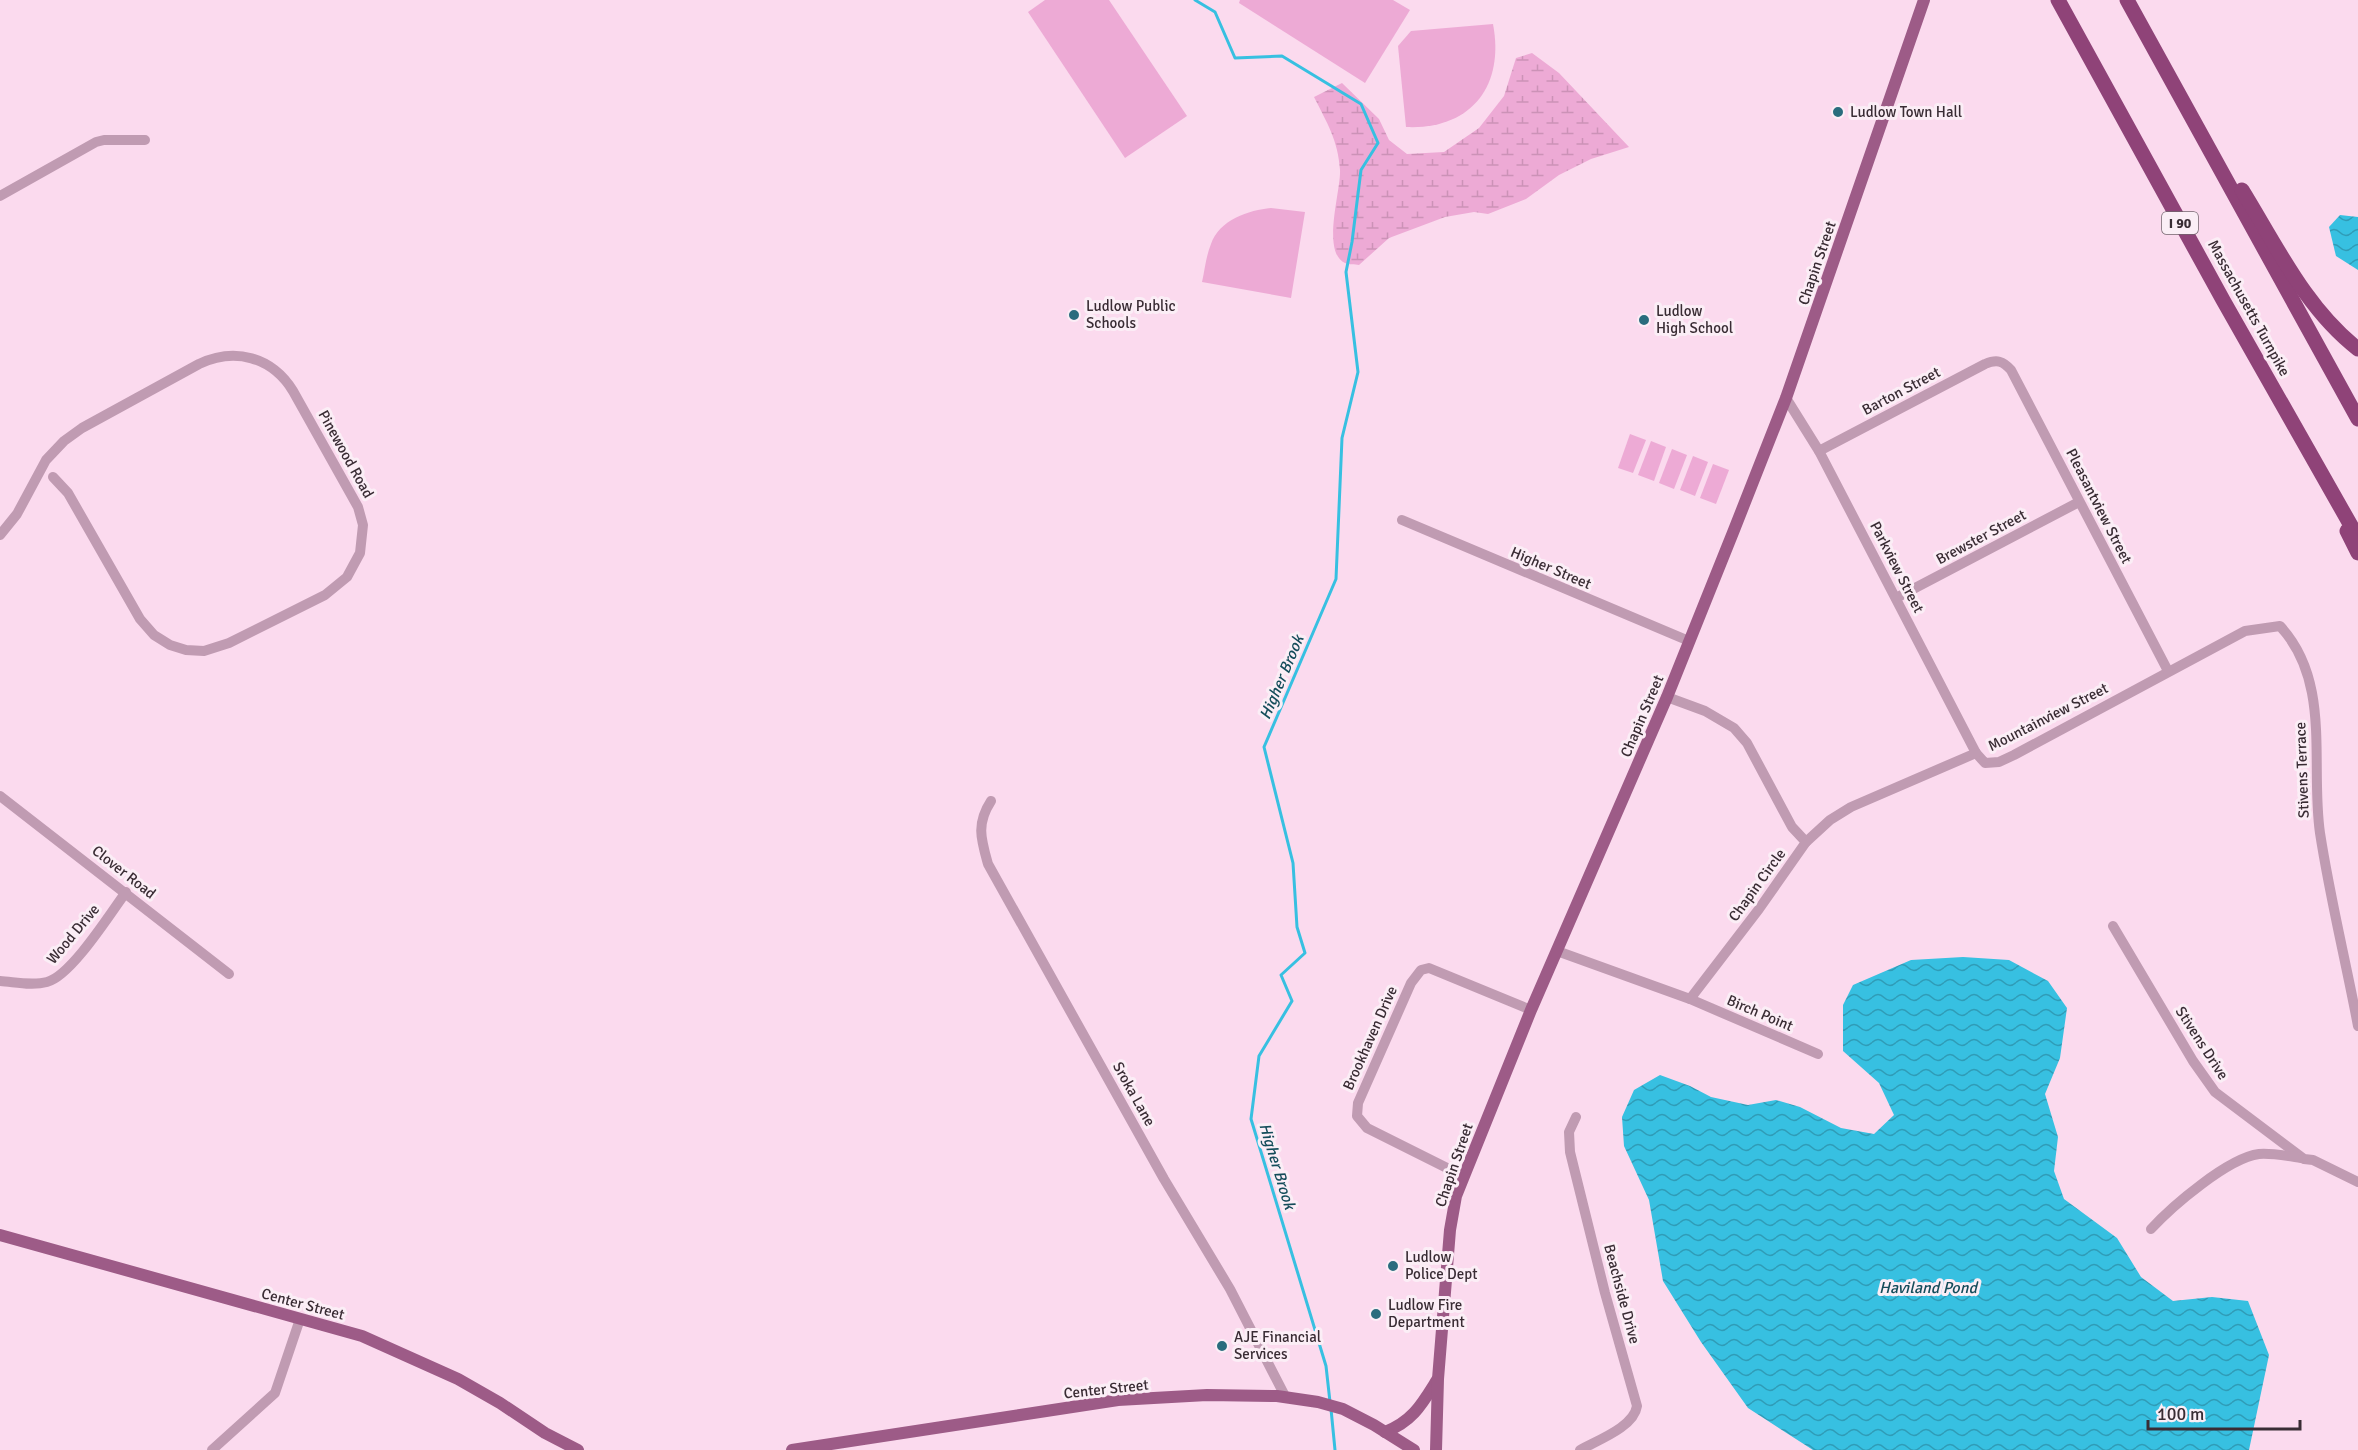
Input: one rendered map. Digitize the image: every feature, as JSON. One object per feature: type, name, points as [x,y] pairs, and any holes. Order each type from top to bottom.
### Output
[{"type":"highway","name":"Massachusetts Turnpike","points":[[2058,0],[2358,538]]},
{"type":"highway","points":[[2127,0],[2358,419]]},
{"type":"highway","points":[[2149,40],[2308,296],[2325,318],[2358,349]]},
{"type":"highway","points":[[2305,445],[2358,553]]},
{"type":"main road","name":"Chapin Street","points":[[1436,1450],[1438,1379],[1452,1214],[1463,1176],[1531,1010],[1666,697],[1786,398],[1924,0]]},
{"type":"main road","name":"Center Street","points":[[0,1235],[362,1336],[458,1379],[545,1433],[578,1450]]},
{"type":"main road","points":[[1385,1432],[1395,1428],[1418,1411],[1438,1379]]},
{"type":"main road","name":"Center Street","points":[[792,1450],[1118,1400],[1208,1395],[1285,1396],[1318,1402],[1336,1407],[1414,1450]]},
{"type":"street","points":[[0,196],[96,142],[145,140]]},
{"type":"street","name":"Pinewood Road","points":[[0,535],[17,514],[46,460],[64,441],[96,420],[199,364],[216,357],[234,355],[252,358],[268,365],[282,376],[293,391],[358,507],[363,525],[360,553],[347,577],[325,595],[221,647],[195,651],[178,648],[154,635],[140,619],[68,493],[52,477]]},
{"type":"street","name":"Barton Street","points":[[1819,451],[1985,364],[1997,361]]},
{"type":"street","name":"Pleasantview Street","points":[[1997,361],[2012,370],[2168,671]]},
{"type":"street","name":"Parkview Street","points":[[1786,398],[1819,451],[1976,753]]},
{"type":"street","name":"Brewster Street","points":[[1896,598],[2079,501]]},
{"type":"street","name":"Higher Street","points":[[1402,520],[1689,641]]},
{"type":"street","name":"Stivens Terrace","points":[[2244,632],[2263,627],[2280,626],[2298,651],[2313,696],[2318,814],[2325,861],[2358,1026]]},
{"type":"street","name":"Mountainview Street","points":[[1806,842],[1830,820],[1851,807],[1976,753],[1985,763],[1999,762],[2244,632]]},
{"type":"street","name":"Chapin Circle","points":[[1666,697],[1705,711],[1734,728],[1747,743],[1792,826],[1806,842],[1759,909],[1690,999]]},
{"type":"street","name":"Clover Road","points":[[0,796],[229,974]]},
{"type":"street","name":"Sroka Lane","points":[[991,801],[983,813],[980,828],[988,864],[1164,1179],[1233,1294],[1285,1396]]},
{"type":"street","name":"Wood Drive","points":[[0,981],[36,984],[59,976],[71,965],[126,892]]},
{"type":"street","name":"Stivens Drive","points":[[2113,926],[2193,1061],[2215,1092],[2304,1159],[2313,1160],[2358,1182]]},
{"type":"street","points":[[1557,951],[1690,999]]},
{"type":"street","name":"Brookhaven Drive","points":[[1463,1176],[1364,1126],[1357,1116],[1359,1101],[1409,986],[1420,970],[1430,968],[1531,1010]]},
{"type":"street","name":"Birch Point","points":[[1690,999],[1818,1054]]},
{"type":"street","name":"Beachside Drive","points":[[1576,1117],[1569,1132],[1570,1152],[1605,1293],[1637,1406],[1634,1418],[1627,1425],[1580,1450]]},
{"type":"street","points":[[2151,1229],[2176,1205],[2238,1161],[2258,1154],[2304,1159]]},
{"type":"street","points":[[212,1450],[275,1394],[300,1319]]},
{"type":"green space","points":[[1045,0],[1109,0],[1187,116],[1125,158],[1028,12]]},
{"type":"green space","points":[[1240,0],[1393,0],[1410,10],[1365,83],[1239,3]]},
{"type":"green space","points":[[1493,24],[1495,47],[1493,67],[1488,85],[1478,100],[1465,112],[1448,121],[1429,126],[1406,127],[1398,46],[1411,31]]},
{"type":"green space","points":[[1532,53],[1559,73],[1629,147],[1591,159],[1559,175],[1526,199],[1488,214],[1474,212],[1445,217],[1389,238],[1359,265],[1345,263],[1338,257],[1333,234],[1340,180],[1339,159],[1331,132],[1314,97],[1342,83],[1379,119],[1389,140],[1407,154],[1444,152],[1479,128],[1504,96],[1516,58]]},
{"type":"green space","points":[[1271,208],[1305,212],[1291,298],[1202,282],[1209,249],[1221,229],[1244,214]]},
{"type":"green space","points":[[1630,434],[1646,440],[1633,473],[1618,468]]},
{"type":"green space","points":[[1651,441],[1666,447],[1654,481],[1638,475]]},
{"type":"green space","points":[[1672,449],[1687,455],[1674,489],[1659,483]]},
{"type":"green space","points":[[1693,456],[1708,462],[1695,496],[1680,490]]},
{"type":"green space","points":[[1713,464],[1729,470],[1716,504],[1700,498]]},
{"type":"water","points":[[2340,215],[2358,217],[2358,270],[2336,256],[2329,227]]},
{"type":"water","name":"Haviland Pond","points":[[1963,957],[2009,960],[2048,981],[2067,1008],[2060,1058],[2045,1094],[2058,1137],[2054,1171],[2064,1199],[2117,1238],[2141,1277],[2173,1301],[2212,1297],[2248,1301],[2269,1355],[2249,1450],[1813,1450],[1748,1408],[1701,1342],[1663,1281],[1649,1200],[1624,1146],[1622,1117],[1634,1090],[1660,1075],[1711,1097],[1748,1105],[1776,1100],[1800,1107],[1841,1128],[1874,1134],[1894,1115],[1879,1083],[1843,1051],[1843,1005],[1853,985],[1911,960]]},
{"type":"waterway","name":"Higher Brook","points":[[1195,0],[1215,12],[1235,58],[1282,56],[1361,104],[1378,143],[1361,170],[1346,272],[1358,372],[1342,438],[1336,579],[1264,747],[1293,863],[1297,927],[1305,953],[1281,975],[1292,1001],[1259,1056],[1251,1119],[1326,1366],[1330,1402]]},
{"type":"waterway","name":"Higher Brook","points":[[1331,1409],[1335,1450]]},
{"type":"place","name":"Ludlow Town Hall","points":[[1838,112]]},
{"type":"place","name":"Ludlow Public Schools","points":[[1074,315]]},
{"type":"place","name":"Ludlow High School","points":[[1644,320]]},
{"type":"place","name":"Ludlow Police Dept","points":[[1393,1266]]},
{"type":"place","name":"Ludlow Fire Department","points":[[1376,1314]]},
{"type":"place","name":"AJE Financial Services","points":[[1222,1346]]}]
